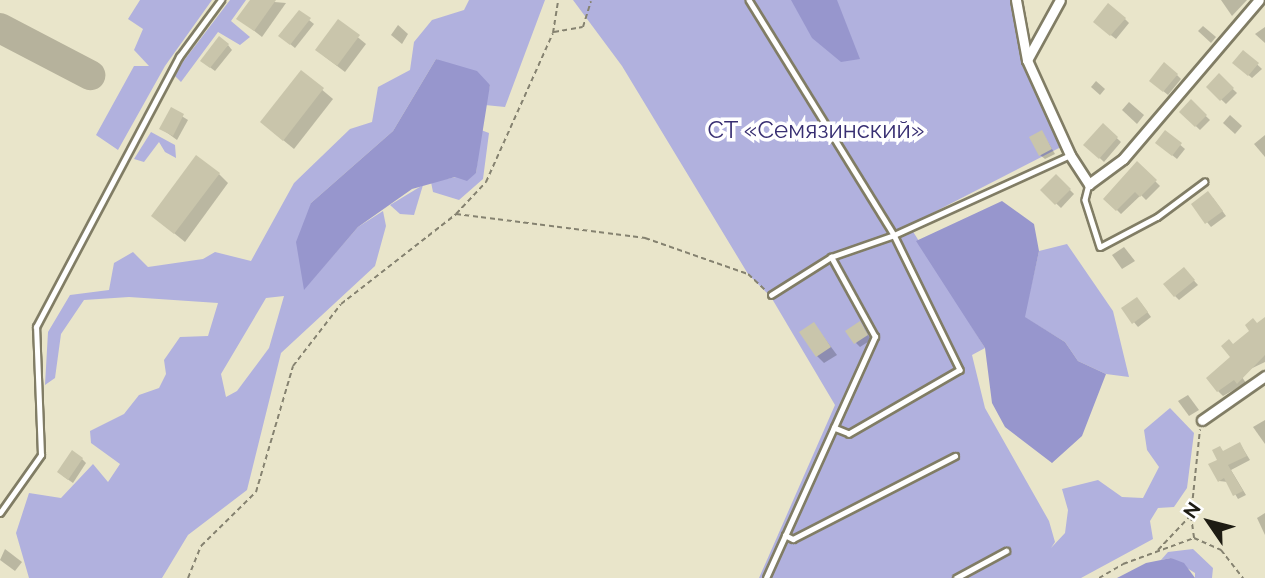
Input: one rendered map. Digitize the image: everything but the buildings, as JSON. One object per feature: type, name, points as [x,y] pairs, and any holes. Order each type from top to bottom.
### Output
[{"type":"street","points":[[1016,0],[1027,60],[1070,155],[1089,184],[1124,159],[1259,0]]},
{"type":"street","points":[[1027,60],[1060,0]]},
{"type":"street","points":[[1202,420],[1265,376]]},
{"type":"lane","points":[[0,513],[41,455],[36,327],[179,57],[221,0]]},
{"type":"lane","points":[[750,0],[894,235],[960,370],[849,434],[834,428]]},
{"type":"lane","points":[[771,295],[831,257],[894,235],[1070,155]]},
{"type":"lane","points":[[1089,184],[1085,200],[1100,247],[1157,216],[1204,182]]},
{"type":"lane","points":[[766,578],[875,337],[831,257]]},
{"type":"lane","points":[[785,535],[793,539],[955,456]]},
{"type":"lane","points":[[956,578],[1006,551]]},
{"type":"path","points":[[188,578],[201,546],[256,492],[293,366],[341,304],[456,214],[486,182],[552,33],[558,0]]},
{"type":"path","points":[[552,33],[583,27],[591,1]]},
{"type":"path","points":[[456,214],[645,238],[748,274],[771,295]]},
{"type":"path","points":[[1194,538],[1191,515],[1202,420]]},
{"type":"path","points":[[1158,551],[1191,515]]},
{"type":"path","points":[[1099,578],[1194,538],[1221,550],[1243,578]]},
{"type":"green space","points":[[140,0],[212,0],[165,66],[118,150],[96,135],[134,66],[149,66],[134,50],[143,29],[128,19]]},
{"type":"green space","points":[[230,0],[246,0],[231,21],[250,37],[240,45],[218,32],[181,82],[175,76],[182,63]]},
{"type":"green space","points":[[469,0],[545,0],[505,107],[485,105],[490,85],[436,59],[393,131],[311,203],[304,289],[358,227],[383,211],[386,226],[375,266],[281,353],[247,490],[188,535],[162,578],[29,578],[16,533],[29,493],[61,498],[93,464],[108,482],[120,464],[91,443],[90,431],[124,414],[139,395],[159,388],[166,374],[164,360],[180,337],[208,336],[218,303],[129,297],[84,300],[61,334],[55,378],[45,385],[48,332],[70,295],[109,290],[114,263],[133,252],[148,267],[203,259],[215,252],[251,261],[294,183],[350,129],[372,122],[378,87],[410,70],[414,42],[432,20],[464,10]],"holes":[[[284,296],[269,348],[237,391],[226,397],[221,374],[266,298]]]},
{"type":"green space","name":"СТ «Семязинский»","points":[[573,0],[1014,0],[1022,59],[1061,147],[909,225],[985,348],[972,355],[985,408],[1049,521],[1055,542],[1051,548],[1065,533],[1068,510],[1062,489],[1098,480],[1122,497],[1143,498],[1159,467],[1147,450],[1144,430],[1170,408],[1194,433],[1187,488],[1174,507],[1158,508],[1150,521],[1153,539],[1081,578],[759,578],[835,405],[771,297],[748,274],[622,66]]},
{"type":"green space","points":[[481,130],[489,133],[483,179],[459,200],[433,192],[431,182],[476,173]]},
{"type":"green space","points":[[151,132],[175,145],[176,158],[165,152],[159,142],[144,162],[134,159]]},
{"type":"green space","points":[[423,185],[414,215],[400,214],[390,205]]},
{"type":"green space","points":[[1067,244],[1113,311],[1129,377],[1106,374],[1078,361],[1065,342],[1024,317],[1039,251]]},
{"type":"green space","points":[[1193,549],[1213,568],[1212,578],[1195,578],[1195,573],[1171,558],[1161,560],[1168,552]]},
{"type":"shaded area","points":[[791,0],[837,0],[860,59],[841,62],[812,38]]},
{"type":"shaded area","points":[[436,59],[477,71],[490,85],[476,173],[467,181],[455,177],[412,189],[358,227],[304,290],[296,242],[311,203],[393,131]]},
{"type":"shaded area","points":[[1002,201],[1034,224],[1039,251],[1025,317],[1065,342],[1078,361],[1106,374],[1082,436],[1052,463],[1005,427],[992,403],[985,348],[916,241]]},
{"type":"shaded area","points":[[1171,558],[1184,563],[1195,578],[1117,578],[1146,563]]},
{"type":"taxiway","points":[[0,28],[90,75]]}]
